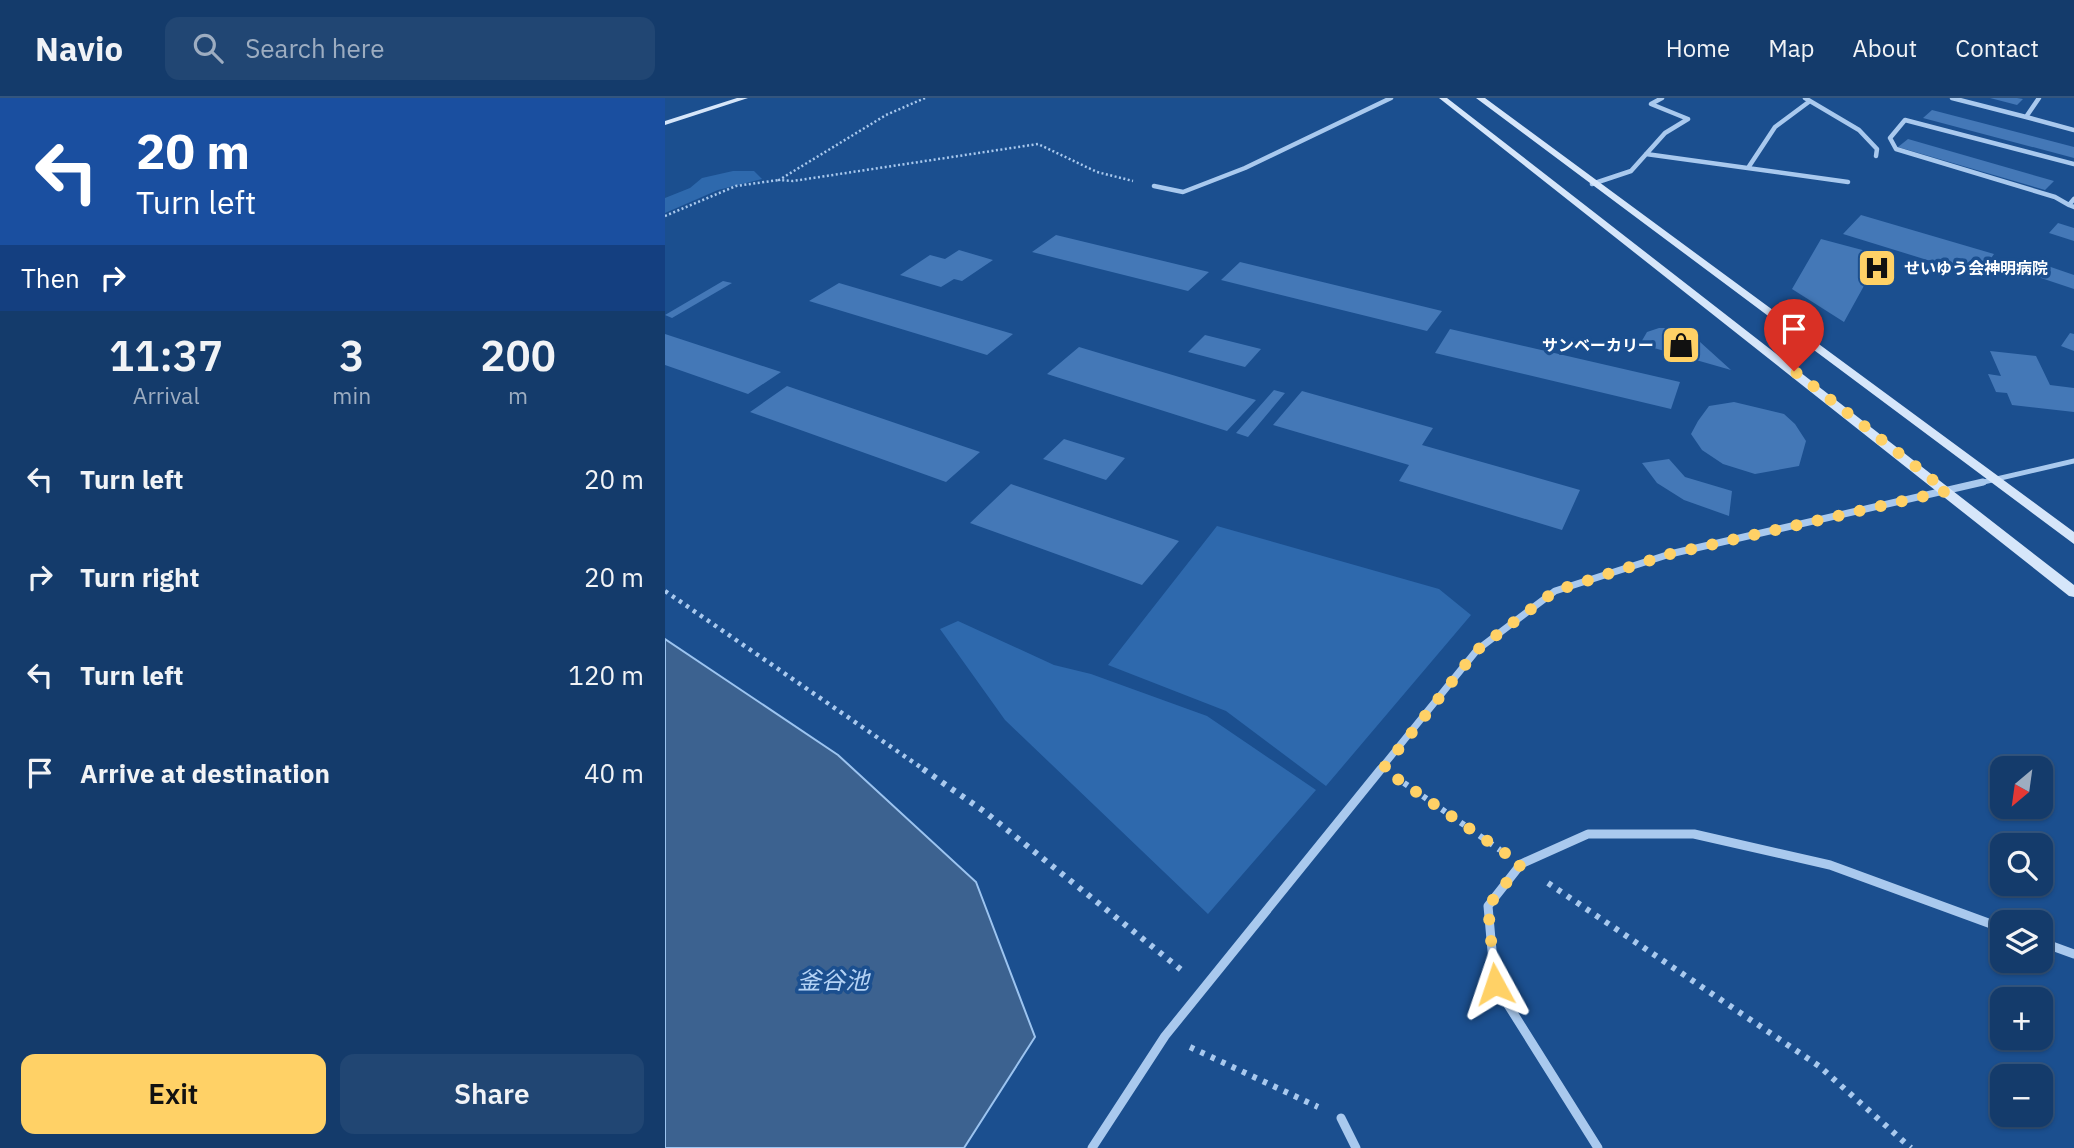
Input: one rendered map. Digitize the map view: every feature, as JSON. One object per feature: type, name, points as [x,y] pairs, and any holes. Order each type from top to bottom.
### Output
[{"type":"street","points":[[665,123],[744,98]]},
{"type":"street","points":[[1154,186],[1183,192],[1245,168],[1391,98]]},
{"type":"street","points":[[1443,98],[2074,592]]},
{"type":"street","points":[[1480,98],[2074,539]]},
{"type":"street","points":[[1593,184],[1631,172],[1665,133],[1688,118],[1651,104],[1662,98]]},
{"type":"street","points":[[1805,98],[1859,130],[1877,149],[1876,156]]},
{"type":"street","points":[[1952,98],[2074,130]]},
{"type":"street","points":[[2026,117],[2039,98]]},
{"type":"street","points":[[1748,168],[1775,127],[1810,101]]},
{"type":"street","points":[[2074,164],[1905,120],[1889,138],[1896,149],[2055,197],[2071,206],[2074,199]]},
{"type":"street","points":[[1646,154],[1848,182]]},
{"type":"street","points":[[1092,1148],[1165,1036],[1477,650],[1555,591],[1670,554],[2074,461]]},
{"type":"street","points":[[1598,1148],[1495,984],[1488,906],[1521,864],[1588,834],[1694,834],[1830,865],[1990,924]]},
{"type":"street","points":[[2053,946],[2074,954]]},
{"type":"street","points":[[1341,1118],[1356,1148]]},
{"type":"path","points":[[779,180],[886,115],[926,98]]},
{"type":"path","points":[[665,216],[736,186],[779,180],[793,181],[1038,144],[1097,172],[1154,186]]},
{"type":"path","points":[[665,591],[985,812],[1203,988]]},
{"type":"path","points":[[1383,769],[1716,999],[1819,1066],[1911,1148]]},
{"type":"path","points":[[1165,1036],[1341,1118]]},
{"type":"shaded area","points":[[733,171],[754,171],[762,179],[718,190],[665,213],[665,198],[690,188],[702,178]]},
{"type":"shaded area","points":[[1217,526],[1439,589],[1471,615],[1326,786],[1226,711],[1108,665]]},
{"type":"shaded area","points":[[958,621],[1054,665],[1091,674],[1207,716],[1316,790],[1208,914],[1005,720],[940,629]]},
{"type":"water","name":"釜谷池","points":[[665,639],[838,755],[976,882],[1035,1037],[964,1148],[665,1148]]},
{"type":"building","points":[[1990,98],[2017,98],[2023,99],[2017,105]]},
{"type":"building","points":[[1932,110],[2074,147],[2074,158],[1923,118]]},
{"type":"building","points":[[1908,139],[2054,181],[2045,190],[1898,147]]},
{"type":"building","points":[[1861,215],[1994,254],[1979,276],[1843,234]]},
{"type":"building","points":[[2058,223],[2074,228],[2074,241],[2049,233]]},
{"type":"building","points":[[1056,235],[1209,272],[1188,291],[1032,252]]},
{"type":"building","points":[[1821,239],[1881,255],[1844,322],[1792,289]]},
{"type":"building","points":[[959,250],[993,260],[962,281],[954,279],[941,287],[900,275],[930,255],[945,259]]},
{"type":"building","points":[[1240,262],[1442,311],[1427,331],[1221,280]]},
{"type":"building","points":[[2042,264],[2074,275],[2074,289],[2032,275]]},
{"type":"building","points":[[723,281],[732,283],[672,318],[665,315]]},
{"type":"building","points":[[839,283],[1013,334],[987,355],[809,301]]},
{"type":"building","points":[[1659,328],[1689,332],[1731,370],[1640,344],[1647,332]]},
{"type":"building","points":[[1450,329],[1680,382],[1671,409],[1435,353]]},
{"type":"building","points":[[2070,333],[2074,334],[2074,351],[2061,346]]},
{"type":"building","points":[[665,334],[781,372],[748,394],[665,365]]},
{"type":"building","points":[[1205,335],[1261,349],[1245,367],[1188,352]]},
{"type":"building","points":[[1079,347],[1256,400],[1227,431],[1047,374]]},
{"type":"building","points":[[1990,351],[2036,356],[2050,385],[2074,388],[2074,412],[2012,405],[2007,393],[1996,392],[1988,374],[2001,376]]},
{"type":"building","points":[[787,386],[980,452],[946,482],[750,412]]},
{"type":"building","points":[[1274,390],[1285,393],[1248,437],[1236,433]]},
{"type":"building","points":[[1302,391],[1433,428],[1422,445],[1580,490],[1562,530],[1399,481],[1409,465],[1273,425]]},
{"type":"building","points":[[1734,402],[1784,414],[1795,424],[1806,441],[1799,466],[1755,474],[1723,464],[1702,450],[1691,434],[1698,421],[1709,406]]},
{"type":"building","points":[[1064,439],[1125,458],[1106,480],[1043,459]]},
{"type":"building","points":[[1669,459],[1685,477],[1732,491],[1729,516],[1684,500],[1657,483],[1642,463]]},
{"type":"building","points":[[1011,484],[1179,541],[1142,585],[970,523]]},
{"type":"place","name":"せいゆう会神明病院","points":[[1877,268]]},
{"type":"place","name":"サンベーカリー","points":[[1681,345]]},
{"type":"route","points":[[1495,984],[1488,906],[1521,864],[1383,769],[1477,650],[1555,591],[1670,554],[1947,491],[1794,371]]}]
